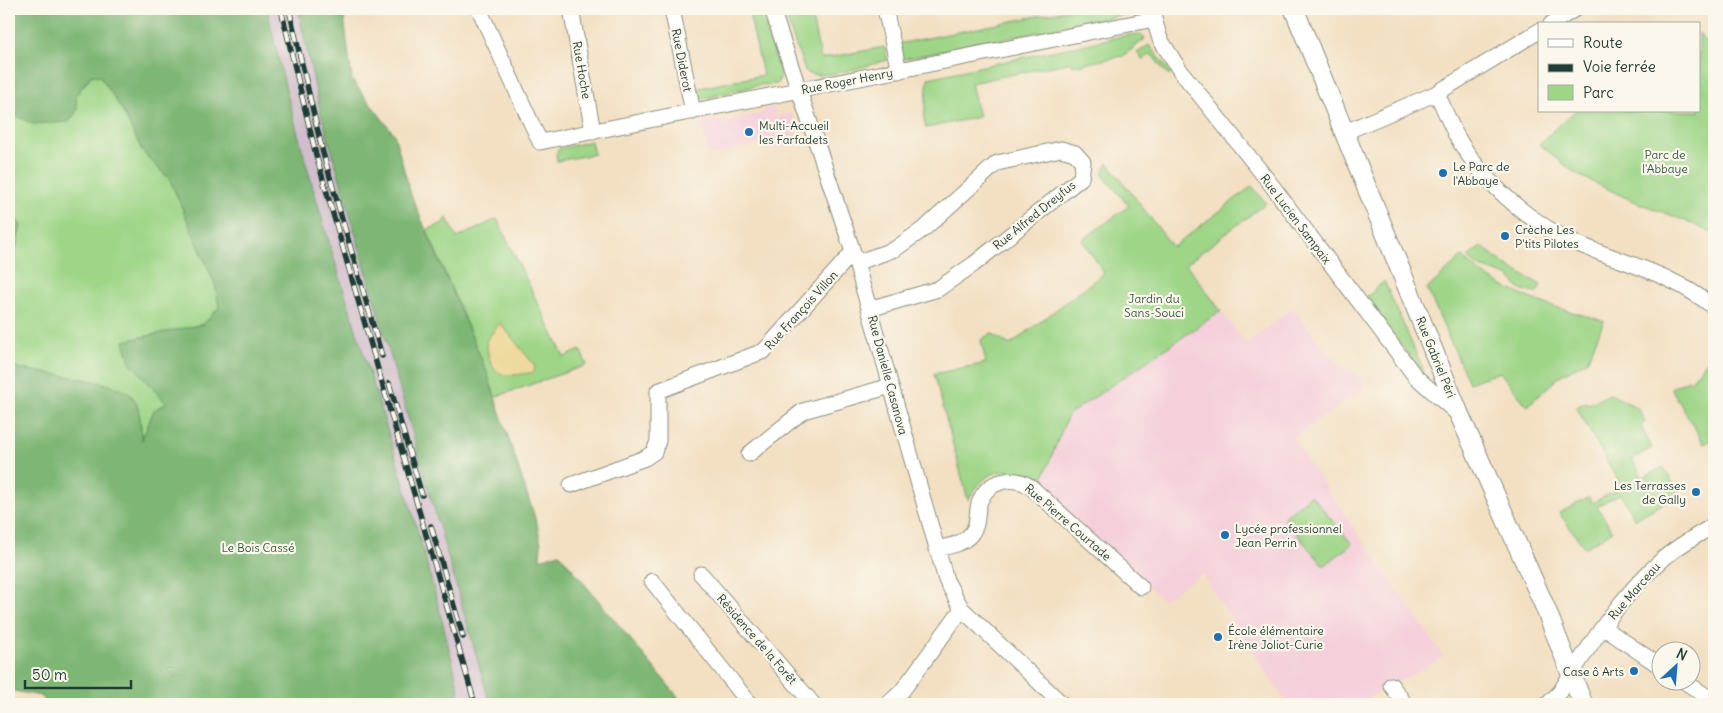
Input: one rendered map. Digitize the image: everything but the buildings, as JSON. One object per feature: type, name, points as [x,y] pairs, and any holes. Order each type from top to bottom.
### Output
[{"type":"main road","name":"Rue Gabriel Péri","points":[[1294,9],[1460,416],[1545,607],[1583,704]]},
{"type":"street","name":"Rue Roger Henry","points":[[479,9],[540,142],[898,72],[1155,14]]},
{"type":"street","name":"Rue Hoche","points":[[571,9],[593,132]]},
{"type":"street","name":"Rue Diderot","points":[[672,9],[692,112]]},
{"type":"street","name":"Rue Danielle Casanova","points":[[772,9],[855,258],[946,580],[962,609],[1062,704]]},
{"type":"street","points":[[885,9],[898,72]]},
{"type":"street","points":[[1555,22],[1575,9]]},
{"type":"street","name":"Rue Lucien Sampaix","points":[[1155,14],[1160,39],[1179,69],[1270,183],[1415,376],[1460,416]]},
{"type":"street","points":[[1345,132],[1437,93],[1538,32]]},
{"type":"street","points":[[1437,93],[1457,135],[1473,160],[1491,182],[1528,215],[1580,245],[1636,264],[1675,280],[1714,306]]},
{"type":"street","name":"Rue Alfred Dreyfus","points":[[855,258],[896,249],[925,228],[997,163],[1061,149],[1075,153],[1082,162],[1080,178],[974,264],[938,289],[869,309]]},
{"type":"street","name":"Rue François Villon","points":[[571,485],[645,458],[654,452],[658,441],[658,391],[764,351],[855,258]]},
{"type":"street","points":[[749,454],[803,411],[891,386]]},
{"type":"street","name":"Rue Pierre Courtade","points":[[936,549],[956,544],[967,538],[977,524],[979,504],[986,491],[999,482],[1016,480],[1031,487],[1141,587]]},
{"type":"street","name":"Rue Marceau","points":[[1548,704],[1560,692],[1624,600],[1663,559],[1714,525]]},
{"type":"street","name":"Résidence de la Forêt","points":[[701,574],[813,704]]},
{"type":"street","points":[[652,581],[750,704]]},
{"type":"street","points":[[888,704],[902,691],[962,609]]},
{"type":"street","points":[[1604,628],[1650,659]]},
{"type":"street","points":[[1391,685],[1405,704]]},
{"type":"street","points":[[1697,690],[1714,701]]},
{"type":"shaded area","points":[[267,9],[298,9],[320,110],[490,704],[462,704],[439,609],[295,128]]},
{"type":"shaded area","name":"Multi-Accueil les Farfadets","points":[[774,107],[776,117],[792,113],[798,144],[772,149],[770,141],[708,156],[701,121],[717,118],[719,122],[764,113],[763,110]]},
{"type":"shaded area","name":"Lycée professionnel Jean Perrin","points":[[1292,308],[1335,361],[1364,379],[1363,388],[1292,439],[1444,657],[1359,704],[1287,704],[1202,574],[1163,600],[1040,490],[1068,415],[1221,311],[1246,344]]},
{"type":"green space","name":"Le Bois Cassé","points":[[9,9],[267,9],[288,97],[312,184],[417,529],[441,616],[462,704],[48,704],[41,696],[9,690],[9,362],[20,369],[97,382],[124,391],[132,396],[137,406],[142,440],[154,410],[166,403],[130,362],[124,341],[204,324],[219,307],[215,284],[170,180],[143,152],[121,108],[100,76],[91,75],[76,95],[77,111],[69,122],[33,124],[9,112]]},
{"type":"green space","points":[[298,9],[343,9],[352,80],[394,134],[411,195],[486,370],[537,524],[541,544],[540,559],[559,553],[684,704],[490,704],[320,110]]},
{"type":"green space","points":[[748,9],[760,9],[781,76],[777,84],[760,85],[698,100],[699,88],[763,75]]},
{"type":"green space","points":[[783,9],[810,9],[821,59],[884,47],[888,60],[832,74],[811,74],[805,71]]},
{"type":"green space","points":[[1072,9],[1123,9],[1128,14],[903,59],[898,44]]},
{"type":"green space","points":[[1140,34],[1145,39],[1123,56],[1073,66],[1072,62],[971,83],[979,117],[926,128],[924,119],[928,78],[1127,35]]},
{"type":"green space","name":"Parc de l'Abbaye","points":[[1700,34],[1714,53],[1714,234],[1633,201],[1576,174],[1539,144],[1574,112],[1700,112]]},
{"type":"green space","points":[[1149,45],[1172,73],[1169,76],[1151,54],[1143,60],[1137,53]]},
{"type":"green space","points":[[92,75],[100,76],[121,108],[143,152],[170,180],[215,284],[219,307],[204,324],[124,341],[166,403],[154,410],[142,441],[137,406],[132,396],[125,391],[97,382],[20,369],[9,362],[9,276],[21,226],[9,208],[9,112],[33,124],[77,111],[76,95]]},
{"type":"green space","points":[[591,141],[594,154],[557,161],[556,154],[559,149]]},
{"type":"green space","name":"Jardin du Sans-Souci","points":[[1108,163],[1173,247],[1252,186],[1266,203],[1186,264],[1221,311],[1068,415],[1041,483],[1019,473],[1000,472],[992,474],[984,480],[968,500],[934,374],[986,363],[981,340],[991,333],[1010,345],[1104,273],[1082,240],[1129,206],[1102,174]]},
{"type":"green space","points":[[9,208],[21,226],[9,276]]},
{"type":"green space","points":[[447,218],[457,238],[497,219],[564,357],[580,350],[587,365],[495,397],[486,370],[427,230],[443,223]]},
{"type":"green space","points":[[1481,246],[1507,266],[1541,285],[1537,293],[1519,289],[1510,277],[1478,266],[1468,257]]},
{"type":"green space","points":[[1462,257],[1495,281],[1529,298],[1604,321],[1587,361],[1561,375],[1527,406],[1500,372],[1469,383],[1427,289]]},
{"type":"green space","points":[[1384,281],[1423,369],[1421,371],[1366,298]]},
{"type":"green space","points":[[1714,352],[1714,439],[1704,444],[1671,388],[1688,380],[1691,381]]},
{"type":"green space","points":[[1610,394],[1638,408],[1645,422],[1641,426],[1652,448],[1632,459],[1643,478],[1663,467],[1680,494],[1635,519],[1620,494],[1597,506],[1612,531],[1585,548],[1559,513],[1589,497],[1592,503],[1622,487],[1576,407]]},
{"type":"green space","points":[[1311,495],[1352,544],[1324,566],[1283,518]]},
{"type":"sand","points":[[500,323],[535,366],[534,372],[505,375],[494,369],[486,341]]},
{"type":"railway","points":[[281,9],[316,155],[475,704]]},
{"type":"railway","points":[[289,9],[323,153],[382,356]]},
{"type":"railway","points":[[389,383],[422,495]]},
{"type":"railway","points":[[431,526],[463,637]]},
{"type":"place","name":"Multi-Accueil les Farfadets","points":[[749,132]]},
{"type":"place","name":"Le Parc de l'Abbaye","points":[[1443,173]]},
{"type":"place","name":"Crèche Les P'tits Pilotes","points":[[1505,236]]},
{"type":"place","name":"Les Terrasses de Gally","points":[[1696,492]]},
{"type":"place","name":"Lycée professionnel Jean Perrin","points":[[1225,535]]},
{"type":"place","name":"École élémentaire Irène Joliot-Curie","points":[[1218,637]]},
{"type":"place","name":"Case ô Arts","points":[[1634,671]]}]
